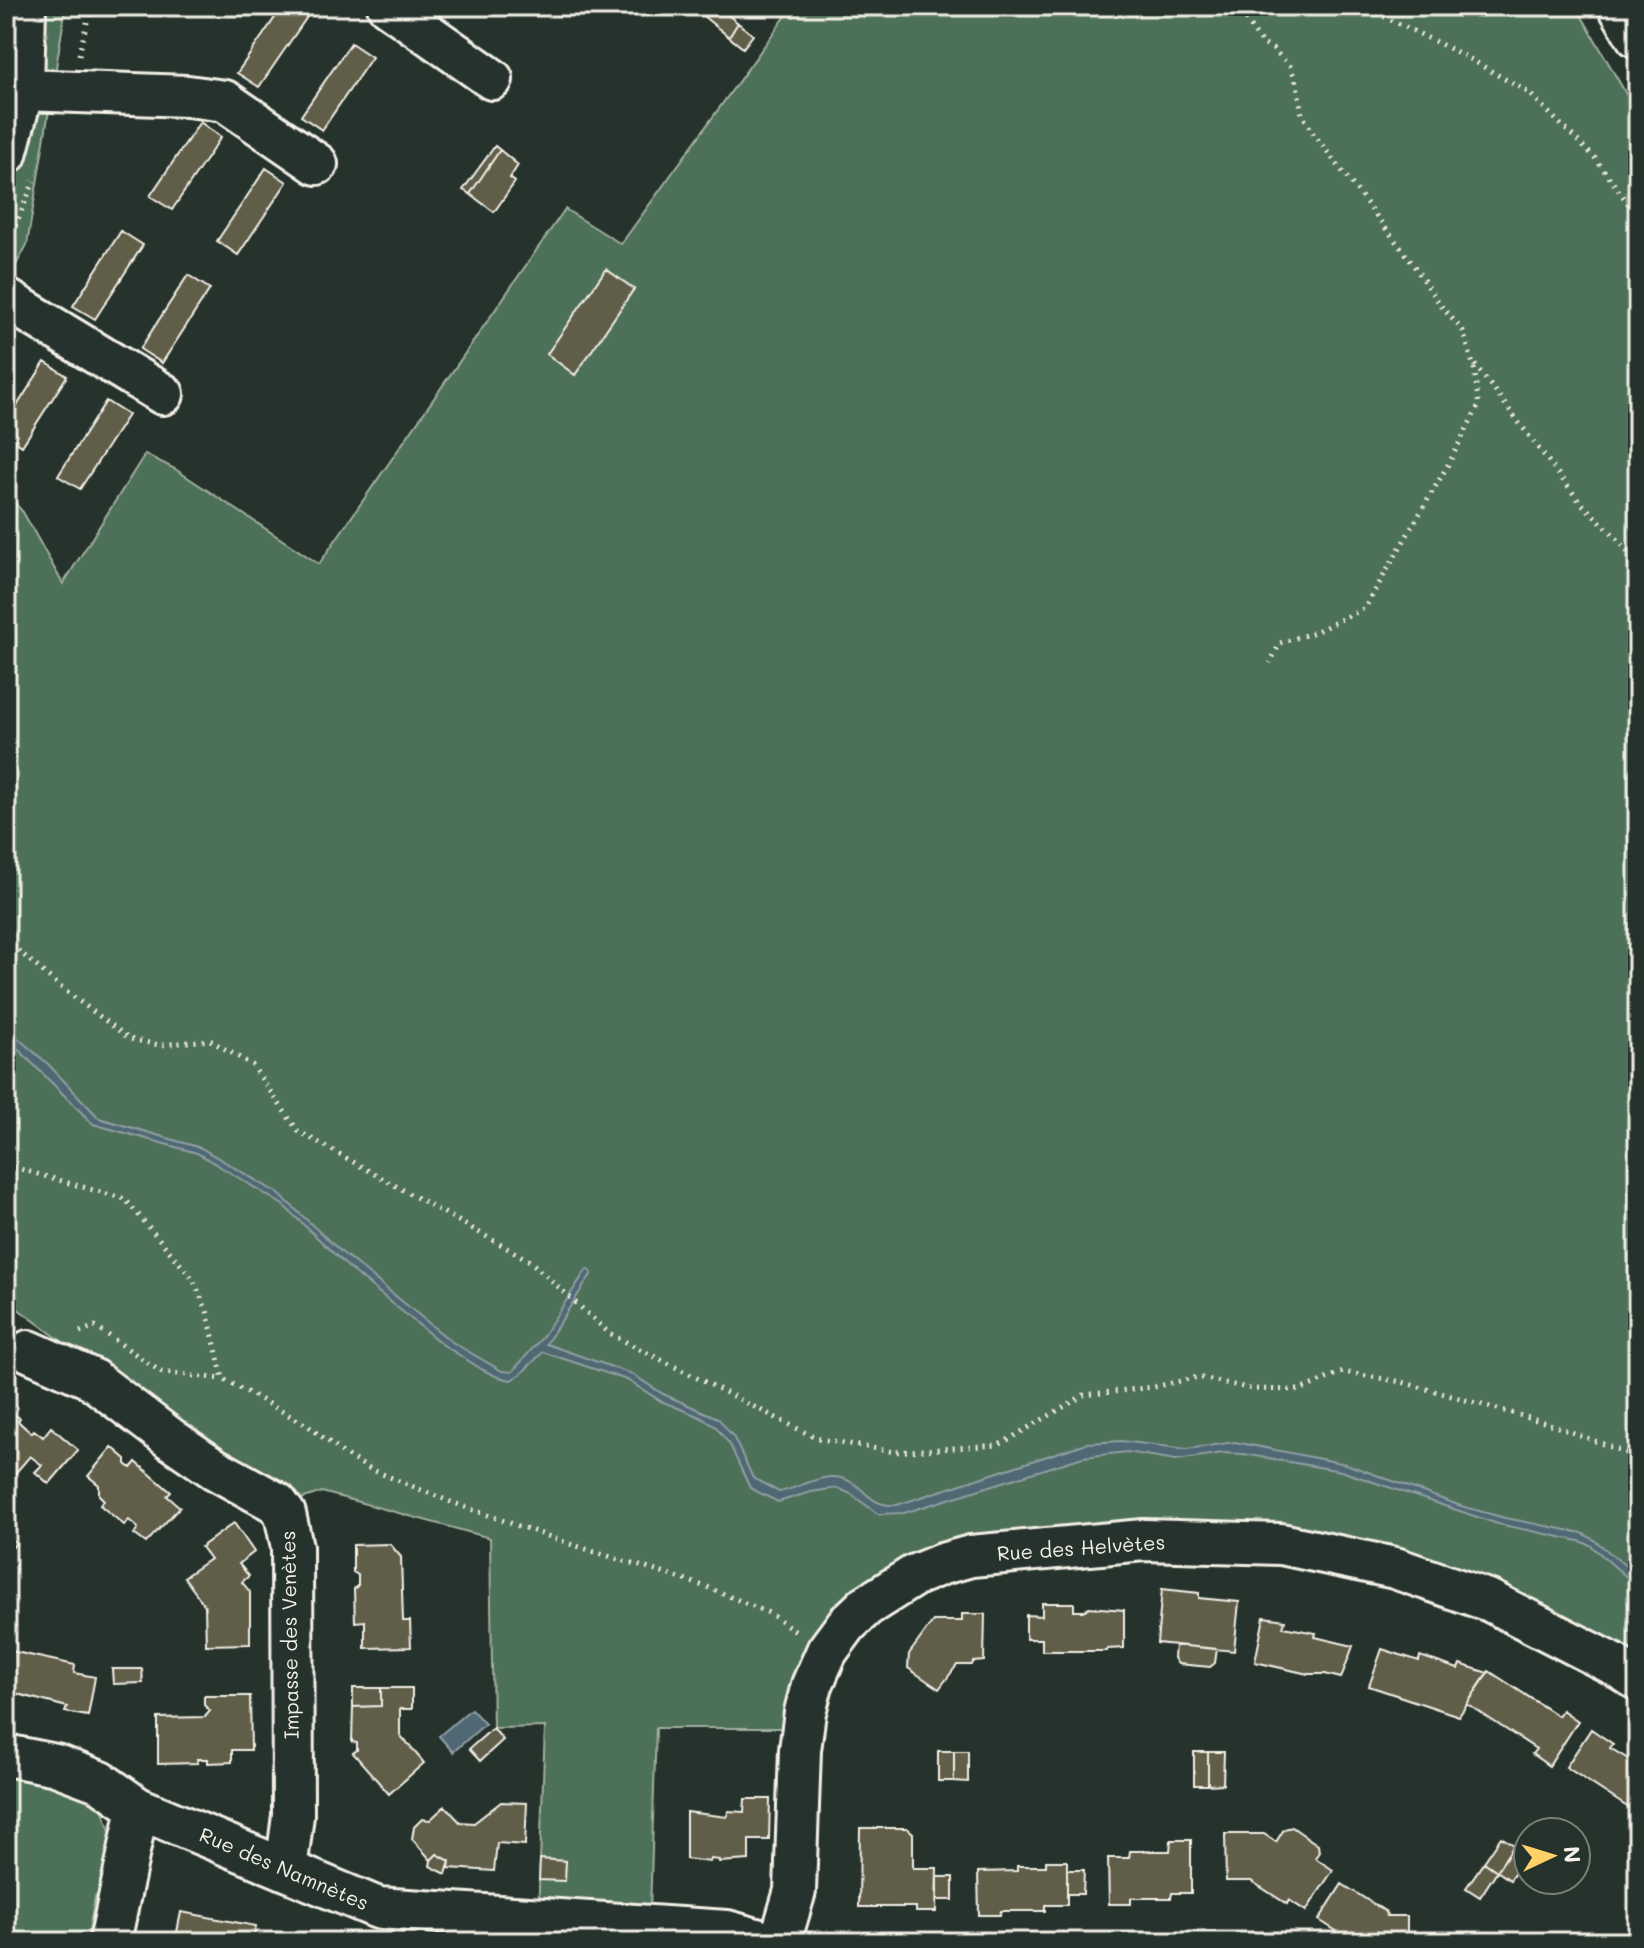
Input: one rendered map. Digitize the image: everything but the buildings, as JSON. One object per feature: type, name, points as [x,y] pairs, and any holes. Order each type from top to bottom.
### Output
[{"type":"highway","points":[[1621,6],[1638,35]]},
{"type":"street","points":[[6,154],[23,90],[25,6]]},
{"type":"street","points":[[388,6],[492,79]]},
{"type":"street","points":[[23,90],[188,96],[225,101],[317,164]]},
{"type":"street","points":[[6,299],[163,394]]},
{"type":"street","name":"Impasse des Venètes","points":[[29,1351],[92,1379],[215,1469],[264,1493],[285,1514],[292,1547],[293,1799],[286,1870]]},
{"type":"street","name":"Rue des Helvètes","points":[[780,1942],[795,1891],[800,1750],[812,1685],[827,1651],[847,1624],[866,1606],[893,1588],[942,1564],[971,1556],[1144,1540],[1281,1544],[1395,1568],[1490,1601],[1638,1680]]},
{"type":"street","name":"Rue des Namnètes","points":[[6,1755],[56,1765],[101,1782],[138,1808],[378,1908],[727,1931],[767,1942]]},
{"type":"street","points":[[110,1942],[138,1808]]},
{"type":"path","points":[[1238,6],[1261,43],[1273,49],[1290,66],[1297,84],[1302,114],[1313,133],[1463,331],[1472,361],[1479,405],[1365,608],[1315,632],[1280,643],[1270,663]]},
{"type":"path","points":[[1362,6],[1465,56],[1529,93],[1595,158],[1638,217]]},
{"type":"path","points":[[1472,361],[1579,501],[1614,535],[1638,565]]},
{"type":"path","points":[[6,940],[63,989],[130,1039],[159,1045],[210,1040],[252,1065],[298,1131],[530,1261],[610,1334],[816,1438],[894,1452],[999,1445],[1084,1395],[1154,1387],[1198,1377],[1252,1389],[1300,1390],[1343,1372],[1402,1382],[1533,1419],[1638,1457]]},
{"type":"path","points":[[6,1165],[125,1199],[193,1279],[207,1311],[223,1379],[307,1425],[347,1456],[370,1469],[451,1502],[707,1587],[769,1613],[827,1651]]},
{"type":"green space","points":[[6,6],[66,6],[27,245],[6,283]]},
{"type":"green space","points":[[793,6],[1576,6],[1638,115],[1638,1698],[1550,1640],[1388,1580],[1234,1555],[967,1570],[916,1588],[853,1641],[823,1696],[817,1728],[656,1728],[649,1942],[537,1942],[545,1727],[493,1728],[490,1538],[322,1492],[293,1502],[208,1449],[6,1300],[6,493],[23,512],[63,584],[145,454],[175,469],[319,564],[565,209],[621,244]]},
{"type":"green space","points":[[6,1776],[61,1786],[100,1802],[113,1840],[112,1881],[95,1897],[87,1942],[6,1942]]},
{"type":"water","points":[[6,1028],[48,1064],[99,1118],[201,1148],[279,1194],[339,1250],[452,1342],[502,1371],[512,1372],[541,1339],[587,1269],[592,1273],[546,1344],[632,1374],[663,1394],[718,1418],[734,1438],[753,1478],[779,1492],[833,1477],[849,1481],[872,1499],[897,1505],[1087,1443],[1121,1441],[1187,1449],[1235,1442],[1346,1464],[1461,1506],[1582,1533],[1638,1576],[1638,1587],[1590,1545],[1579,1541],[1498,1524],[1341,1471],[1243,1454],[1223,1453],[1176,1460],[1127,1452],[1083,1457],[904,1513],[878,1514],[851,1494],[837,1488],[778,1502],[750,1488],[730,1445],[716,1427],[661,1401],[627,1380],[543,1352],[511,1380],[483,1370],[442,1344],[349,1268],[283,1205],[197,1153],[93,1124],[6,1037]]},
{"type":"water","points":[[471,1709],[485,1724],[453,1752],[439,1736]]}]
